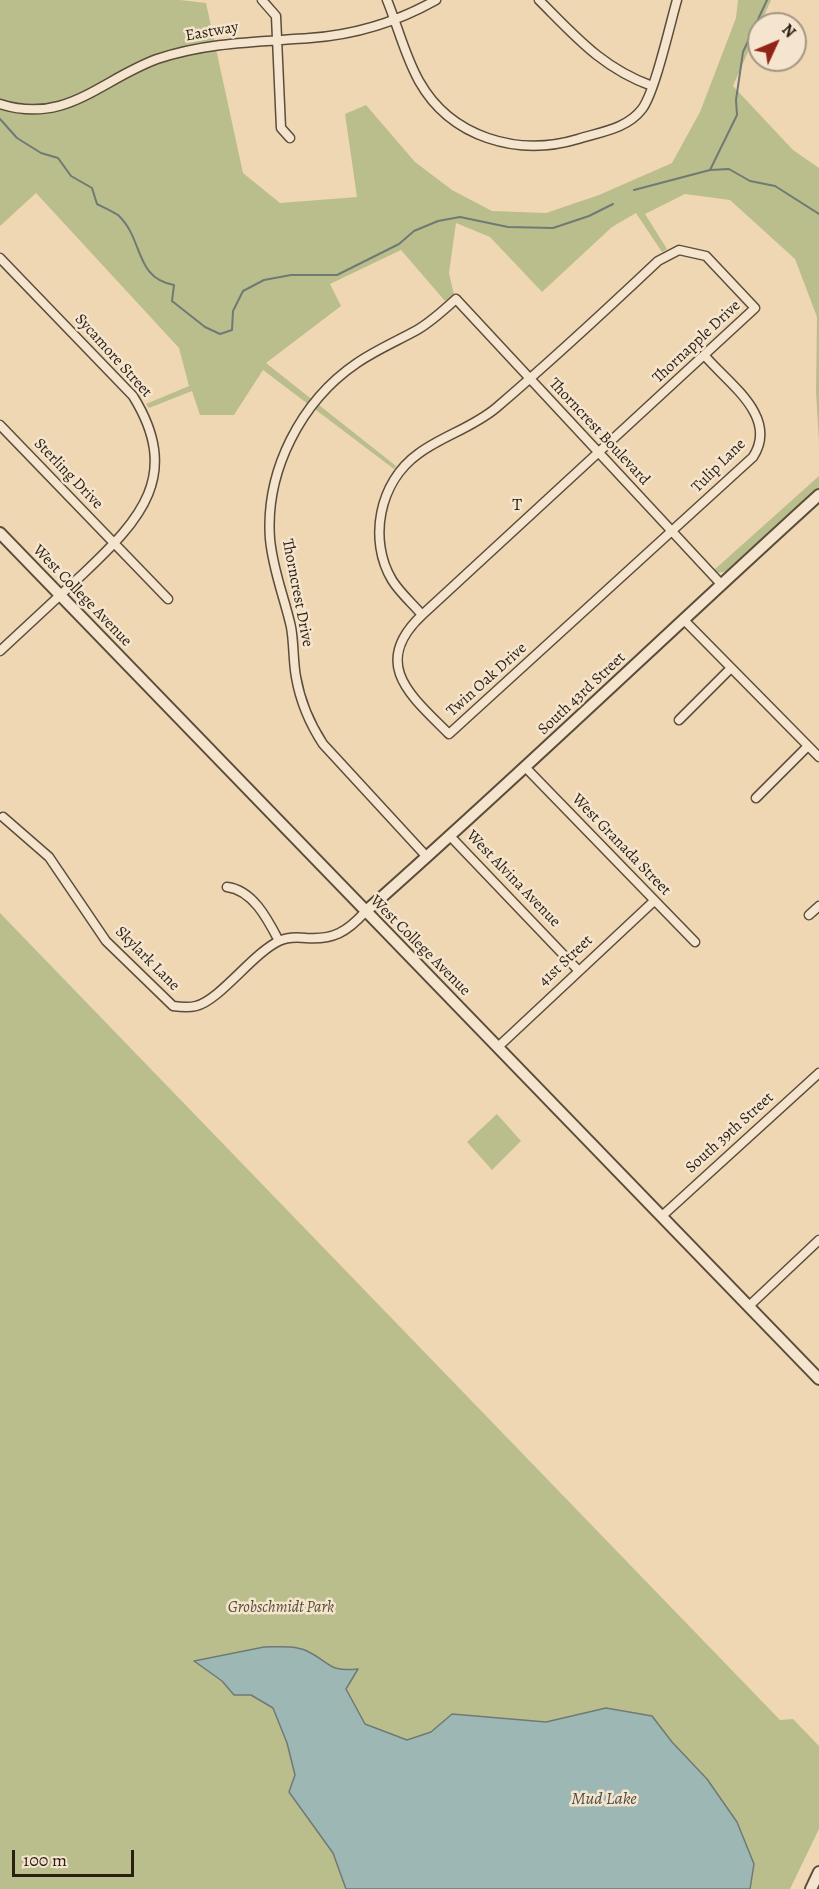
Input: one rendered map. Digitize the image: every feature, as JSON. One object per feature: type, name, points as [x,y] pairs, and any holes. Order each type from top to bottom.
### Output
[{"type":"street","points":[[262,0],[276,16],[281,128],[290,138]]},
{"type":"street","points":[[387,0],[412,66],[432,98],[447,115],[466,128],[495,141],[547,146],[619,126],[635,117],[642,109],[652,86],[677,0]]},
{"type":"street","name":"Eastway","points":[[0,104],[34,110],[61,107],[157,59],[212,44],[349,33],[395,20],[436,0]]},
{"type":"street","points":[[539,0],[600,60],[625,76],[652,86]]},
{"type":"street","name":"Thornapple Drive","points":[[530,380],[658,261],[679,250],[706,256],[755,308],[598,452]]},
{"type":"street","name":"Sycamore Street","points":[[0,258],[118,379],[144,414],[154,456],[150,487],[142,510],[114,544],[0,651]]},
{"type":"street","name":"Thorncrest Boulevard","points":[[456,299],[671,533],[721,584]]},
{"type":"street","name":"Thorncrest Drive","points":[[427,857],[323,744],[312,727],[296,678],[291,627],[277,583],[270,537],[272,495],[284,451],[312,405],[331,384],[372,353],[418,330],[456,299]]},
{"type":"street","name":"Tulip Lane","points":[[671,533],[753,457],[763,437],[755,410],[705,356]]},
{"type":"street","points":[[422,615],[393,581],[386,566],[379,523],[383,500],[404,466],[417,454],[487,416],[530,380]]},
{"type":"street","name":"Sterling Drive","points":[[0,425],[168,599]]},
{"type":"street","name":"Twin Oak Drive","points":[[598,452],[422,615],[401,640],[398,671],[409,694],[449,734],[671,533]]},
{"type":"street","name":"South 43rd Street","points":[[365,912],[526,768],[683,619],[819,495]]},
{"type":"street","name":"West College Avenue","points":[[0,533],[819,1379]]},
{"type":"street","points":[[683,619],[819,757]]},
{"type":"street","points":[[679,720],[731,668]]},
{"type":"street","points":[[756,798],[808,746]]},
{"type":"street","name":"West Granada Street","points":[[526,768],[695,942]]},
{"type":"street","name":"Skylark Lane","points":[[3,817],[49,856],[106,941],[173,1006],[198,1005],[208,999],[253,959],[279,941],[296,937],[327,939],[341,935],[365,912]]},
{"type":"street","name":"West Alvina Avenue","points":[[450,836],[578,970]]},
{"type":"street","points":[[227,887],[235,888],[256,904],[279,941]]},
{"type":"street","name":"41st Street","points":[[499,1046],[654,901]]},
{"type":"street","points":[[809,915],[819,906]]},
{"type":"street","name":"South 39th Street","points":[[662,1216],[819,1073]]},
{"type":"street","points":[[749,1306],[819,1240]]},
{"type":"street","points":[[811,1889],[819,1872]]},
{"type":"green space","points":[[0,0],[180,0],[206,3],[243,173],[280,203],[357,197],[345,114],[366,105],[415,162],[452,190],[492,211],[546,213],[599,195],[672,163],[700,112],[736,18],[738,0],[771,0],[766,12],[747,12],[747,54],[733,86],[793,150],[819,168],[819,442],[816,392],[817,317],[795,259],[730,200],[685,194],[645,214],[667,249],[662,252],[636,213],[612,227],[542,292],[490,237],[456,223],[449,273],[454,295],[445,301],[401,250],[330,284],[341,306],[266,363],[396,466],[394,469],[263,370],[234,415],[200,415],[192,391],[149,408],[146,404],[189,386],[179,348],[36,193],[0,226]]},
{"type":"green space","points":[[819,476],[819,488],[729,571],[717,573],[714,570]]},
{"type":"green space","name":"Grobschmidt Park","points":[[0,913],[780,1720],[793,1719],[819,1746],[819,1829],[790,1889],[0,1889]]},
{"type":"green space","points":[[497,1114],[521,1141],[492,1170],[467,1142]]},
{"type":"water","name":"Mud Lake","points":[[264,1647],[297,1648],[315,1655],[335,1668],[358,1669],[346,1689],[365,1724],[407,1740],[431,1732],[452,1714],[546,1722],[606,1708],[652,1716],[672,1742],[707,1779],[737,1822],[754,1864],[750,1889],[346,1889],[333,1853],[289,1792],[295,1775],[287,1743],[273,1708],[251,1695],[234,1695],[222,1681],[194,1661]]},
{"type":"waterway","points":[[710,170],[737,115],[736,100],[743,52],[767,0]]},
{"type":"waterway","points":[[0,119],[17,138],[41,153],[58,158],[71,176],[92,188],[97,204],[118,215],[126,225],[152,274],[161,281],[174,285],[172,301],[205,327],[220,334],[232,330],[233,311],[243,291],[264,280],[291,275],[337,275],[399,244],[414,231],[438,221],[460,217],[508,227],[553,228],[589,216],[613,204]]},
{"type":"waterway","points":[[634,190],[710,170],[729,169],[750,181],[775,186],[819,214]]},
{"type":"district","name":"T","points":[[518,506]]}]
